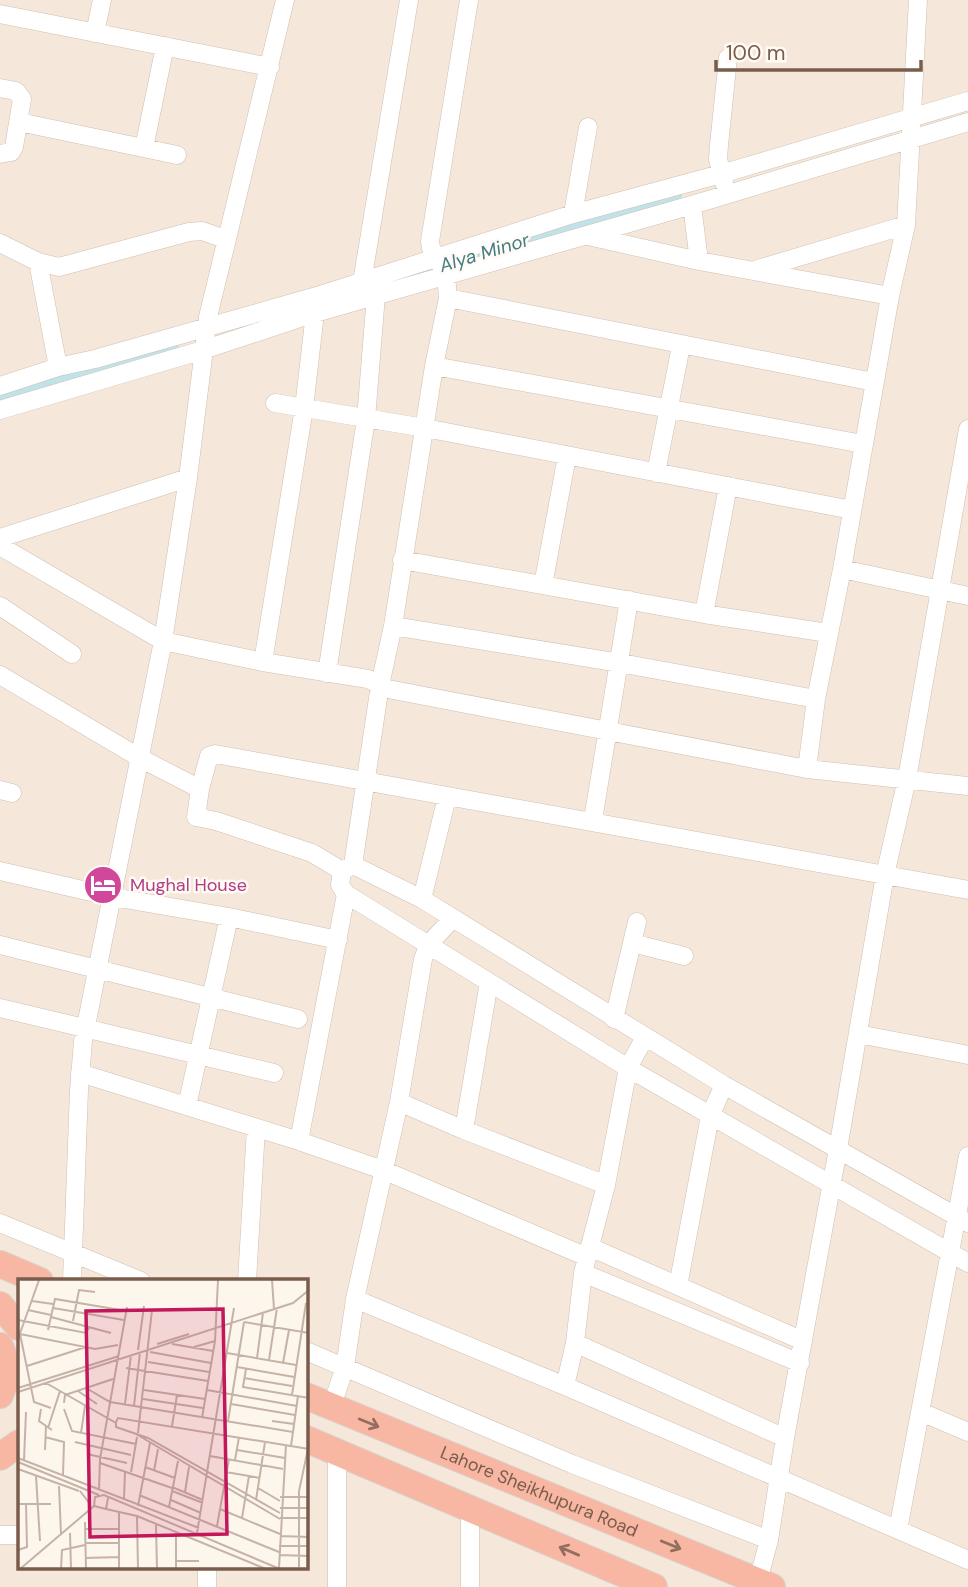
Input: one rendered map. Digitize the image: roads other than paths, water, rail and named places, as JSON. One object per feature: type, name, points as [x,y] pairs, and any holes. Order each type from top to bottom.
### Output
[{"type":"highway","points":[[0,1264],[35,1279]]},
{"type":"highway","points":[[0,1304],[18,1326]]},
{"type":"highway","points":[[0,1346],[6,1360],[6,1376],[0,1395]]},
{"type":"highway","points":[[0,1408],[18,1392]]},
{"type":"highway","name":"Lahore Sheikhupura Road","points":[[308,1397],[765,1584]]},
{"type":"highway","points":[[308,1439],[470,1509],[608,1577],[654,1587]]},
{"type":"highway","points":[[0,1457],[18,1444]]},
{"type":"street","points":[[95,33],[102,0]]},
{"type":"street","points":[[362,282],[409,0]]},
{"type":"street","points":[[469,0],[430,241],[446,274],[448,298],[434,366],[393,626],[380,685],[367,780],[347,868],[340,885],[346,894],[628,1068],[968,1263]]},
{"type":"street","points":[[807,769],[828,633],[842,569],[890,296],[906,225],[918,0]]},
{"type":"street","points":[[72,1279],[80,1073],[86,1029],[163,641],[188,478],[206,327],[225,239],[270,68],[281,1]]},
{"type":"street","points":[[0,14],[270,68]]},
{"type":"street","points":[[144,148],[165,46]]},
{"type":"street","points":[[724,184],[719,145],[728,58]]},
{"type":"street","points":[[0,88],[16,91],[22,99],[11,152],[0,154]]},
{"type":"street","points":[[0,410],[446,274],[692,205],[724,184],[911,117],[968,101]]},
{"type":"street","points":[[19,122],[177,155]]},
{"type":"street","points":[[0,386],[58,366],[95,359],[362,282],[573,214],[724,184],[910,139],[968,122]]},
{"type":"street","points":[[573,214],[588,127]]},
{"type":"street","points":[[692,205],[699,261]]},
{"type":"street","points":[[754,270],[906,225]]},
{"type":"street","points":[[2,245],[38,262],[65,266],[189,232],[202,231],[225,239]]},
{"type":"street","points":[[584,235],[699,261],[890,296]]},
{"type":"street","points":[[38,262],[58,366]]},
{"type":"street","points":[[327,673],[366,419],[376,295]]},
{"type":"street","points":[[448,298],[874,382]]},
{"type":"street","points":[[263,662],[304,408],[315,313]]},
{"type":"street","points":[[656,473],[681,346]]},
{"type":"street","points":[[434,366],[863,444]]},
{"type":"street","points":[[275,403],[425,428],[852,510]]},
{"type":"street","points":[[765,1584],[785,1438],[832,1184],[884,875],[907,779],[968,429]]},
{"type":"street","points":[[543,585],[566,456]]},
{"type":"street","points":[[0,538],[188,478]]},
{"type":"street","points":[[704,614],[728,486]]},
{"type":"street","points":[[0,546],[163,641],[263,662],[368,678],[388,689],[807,769],[968,786]]},
{"type":"street","points":[[402,560],[704,614],[828,633]]},
{"type":"street","points":[[842,569],[968,596]]},
{"type":"street","points":[[593,820],[629,600]]},
{"type":"street","points":[[0,606],[72,654]]},
{"type":"street","points":[[393,626],[620,663],[816,699]]},
{"type":"street","points":[[0,675],[140,758],[200,789]]},
{"type":"street","points":[[963,1220],[724,1085],[422,899],[312,853],[216,821],[197,818],[195,815],[209,756],[214,753],[968,890]]},
{"type":"street","points":[[422,899],[447,797]]},
{"type":"street","points":[[0,871],[113,897],[229,917],[338,940]]},
{"type":"street","points":[[299,1141],[346,894]]},
{"type":"street","points":[[187,1106],[229,917]]},
{"type":"street","points":[[331,1408],[345,1367],[355,1299],[399,1102],[419,977],[429,944],[453,918]]},
{"type":"street","points":[[614,1019],[637,922]]},
{"type":"street","points":[[632,943],[684,956]]},
{"type":"street","points":[[0,945],[298,1019]]},
{"type":"street","points":[[464,1130],[489,982]]},
{"type":"street","points":[[0,1009],[274,1073]]},
{"type":"street","points":[[858,1034],[968,1055]]},
{"type":"street","points":[[565,1386],[575,1343],[586,1259],[606,1185],[628,1068],[645,1037]]},
{"type":"street","points":[[80,1073],[383,1170],[586,1259],[800,1363]]},
{"type":"street","points":[[678,1286],[710,1116],[724,1085]]},
{"type":"street","points":[[399,1102],[606,1185]]},
{"type":"street","points":[[247,1279],[256,1128]]},
{"type":"street","points":[[898,1531],[951,1252],[963,1220],[968,1156]]},
{"type":"street","points":[[0,1223],[136,1279]]},
{"type":"street","points":[[586,1259],[678,1286],[803,1341]]},
{"type":"street","points":[[355,1299],[565,1386],[968,1560]]},
{"type":"street","points":[[575,1343],[785,1438]]},
{"type":"street","points":[[308,1352],[572,1464],[769,1540]]},
{"type":"street","points":[[921,1412],[968,1432]]},
{"type":"street","points":[[337,1450],[337,1587]]},
{"type":"street","points":[[470,1509],[470,1587]]},
{"type":"street","points":[[0,1535],[18,1535]]},
{"type":"waterway","name":"Alya Minor","points":[[436,267],[675,195]]},
{"type":"waterway","name":"Alya Minor","points":[[0,397],[172,346]]},
{"type":"place","name":"Mughal House","points":[[103,885]]}]
